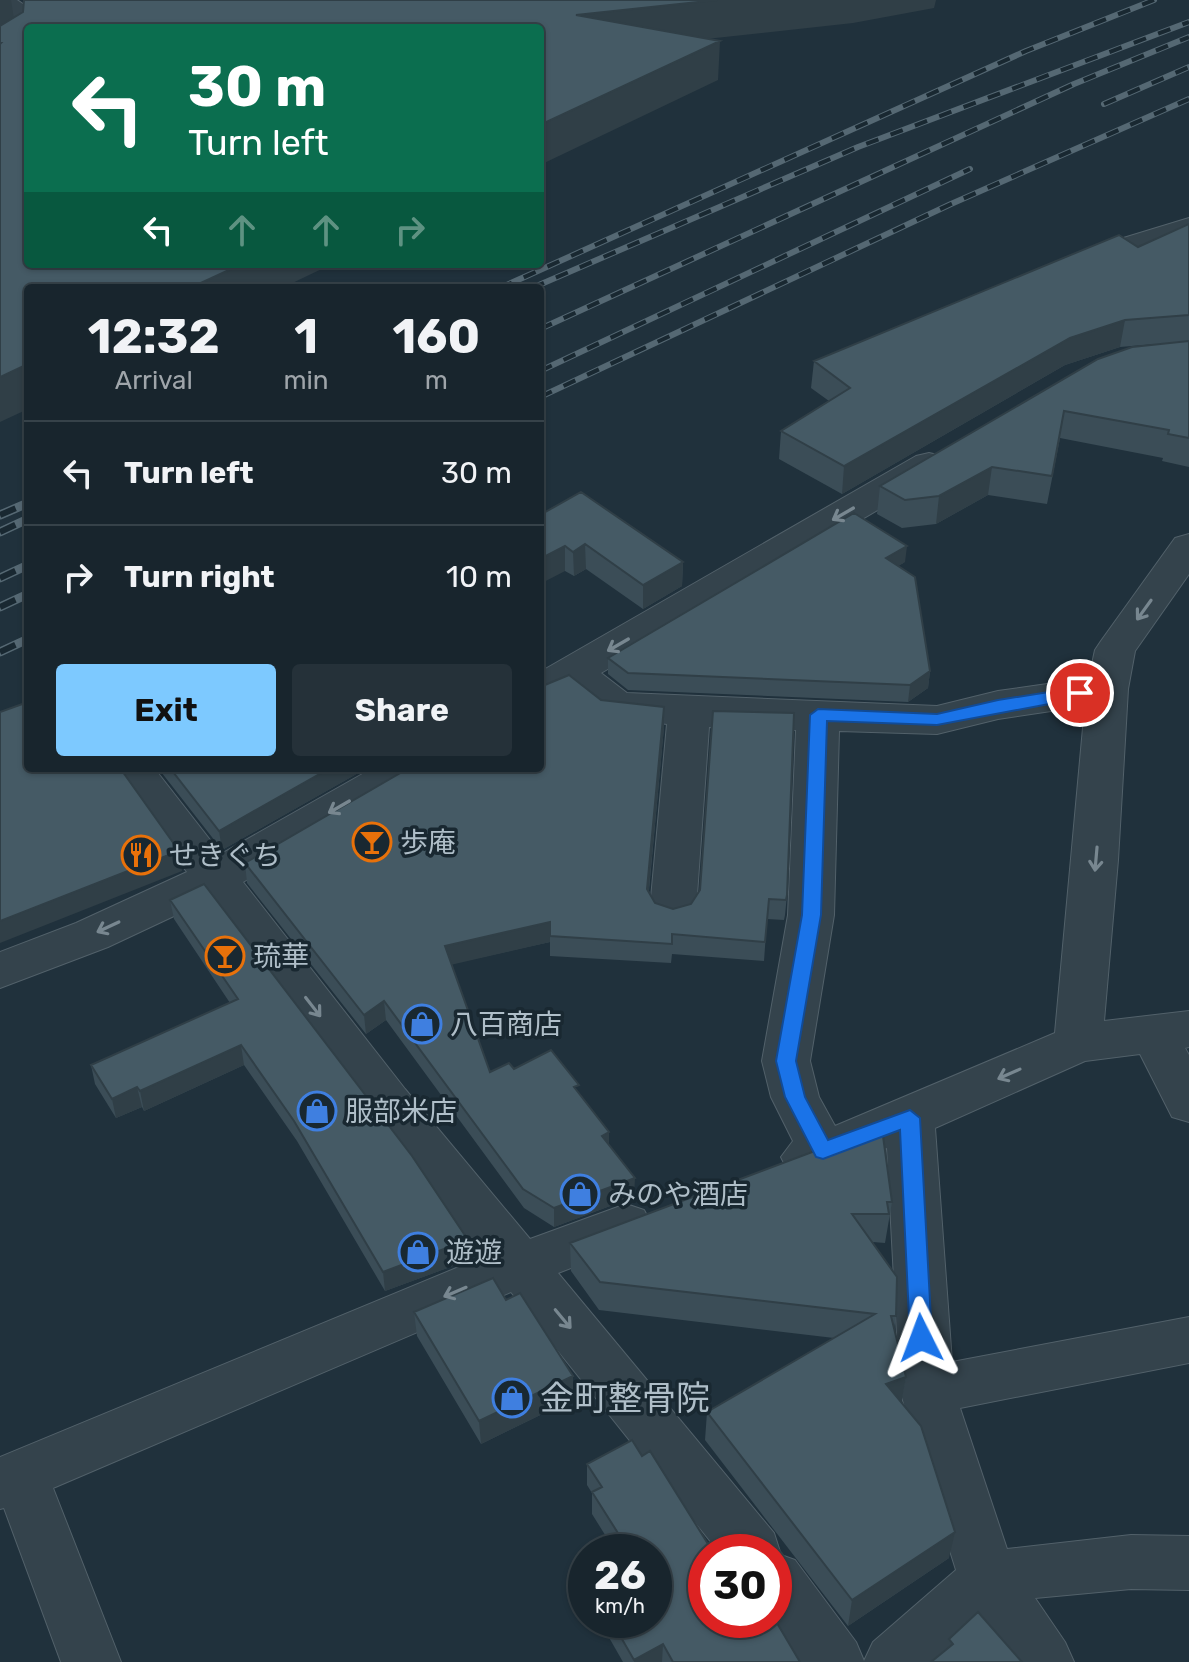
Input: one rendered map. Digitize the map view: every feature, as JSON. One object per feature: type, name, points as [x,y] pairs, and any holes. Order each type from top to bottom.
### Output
[{"type":"street","points":[[0,2],[31,24]]},
{"type":"street","points":[[1119,250],[1189,228]]},
{"type":"street","points":[[556,681],[962,445]]},
{"type":"street","points":[[1078,1043],[1096,860],[1107,689],[1115,650],[1189,546]]},
{"type":"street","points":[[556,681],[616,706],[689,712],[937,720],[998,705],[1107,689]]},
{"type":"street","points":[[673,909],[689,712]]},
{"type":"street","points":[[818,715],[811,915],[786,1061],[795,1097],[823,1151]]},
{"type":"street","points":[[134,772],[518,1266],[739,1534]]},
{"type":"street","points":[[0,971],[92,935],[215,878],[399,772]]},
{"type":"street","points":[[765,1173],[910,1118],[1078,1043],[1172,1032],[1189,1103]]},
{"type":"street","points":[[910,1118],[927,1391],[988,1579],[1044,1662]]},
{"type":"street","points":[[91,1662],[10,1479],[518,1266],[663,1211]]},
{"type":"street","points":[[927,1391],[1189,1340]]},
{"type":"street","points":[[894,1662],[988,1579],[1044,1569],[1131,1562],[1189,1563]]},
{"type":"street","points":[[792,1603],[835,1662]]},
{"type":"building","points":[[24,0],[717,0],[576,15],[720,41],[544,123],[544,24],[24,24],[24,268],[233,268],[199,284],[24,284],[24,366],[0,377],[0,26],[23,12]]},
{"type":"building","points":[[1189,224],[1189,315],[1125,320],[1070,338],[844,466],[781,431],[850,388],[814,361],[1119,235],[1138,247]]},
{"type":"building","points":[[1189,341],[1189,438],[1168,434],[1169,430],[1064,411],[1052,476],[992,467],[939,496],[905,500],[880,486],[1098,359],[1132,347]]},
{"type":"building","points":[[581,492],[683,562],[643,585],[585,544],[573,552],[565,546],[544,557],[544,513]]},
{"type":"building","points":[[854,513],[907,546],[886,558],[915,577],[930,671],[910,685],[628,673],[608,658]]},
{"type":"building","points":[[569,675],[601,700],[664,707],[647,889],[655,903],[673,909],[691,904],[700,890],[713,711],[794,713],[787,895],[786,900],[769,899],[765,942],[672,934],[672,944],[550,936],[550,922],[445,946],[490,1072],[509,1063],[514,1069],[551,1050],[579,1085],[574,1087],[609,1132],[602,1136],[635,1178],[554,1208],[523,1189],[384,1001],[364,1015],[245,863],[402,772],[544,772],[544,685]]},
{"type":"building","points":[[24,703],[24,772],[123,772],[179,851],[0,921],[0,712]]},
{"type":"building","points":[[173,772],[323,772],[219,831]]},
{"type":"building","points":[[204,884],[412,1156],[468,1240],[383,1272],[294,1121],[241,1045],[140,1091],[137,1087],[112,1099],[91,1065],[238,999],[170,900]]},
{"type":"building","points":[[883,1136],[892,1202],[887,1202],[889,1214],[852,1214],[897,1277],[896,1316],[891,1316],[906,1377],[886,1384],[921,1426],[955,1532],[852,1600],[707,1412],[875,1314],[600,1282],[570,1243],[852,1137]]},
{"type":"building","points":[[493,1278],[506,1300],[520,1293],[573,1376],[479,1421],[414,1312]]},
{"type":"building","points":[[632,1440],[642,1456],[650,1451],[702,1534],[688,1534],[688,1638],[786,1638],[800,1662],[673,1662],[663,1644],[634,1660],[621,1638],[672,1638],[672,1534],[619,1534],[592,1492],[602,1487],[587,1464]]},
{"type":"building","points":[[978,1612],[1022,1662],[931,1662],[953,1644],[949,1639]]},
{"type":"railway","points":[[509,284],[1026,51],[1154,0]]},
{"type":"railway","points":[[541,284],[858,147],[1189,22]]},
{"type":"railway","points":[[544,327],[1074,84],[1189,37]]},
{"type":"railway","points":[[1104,104],[1189,67]]},
{"type":"railway","points":[[544,395],[951,204],[1189,99]]},
{"type":"railway","points":[[544,369],[970,169]]},
{"type":"railway","points":[[0,515],[24,505]]},
{"type":"railway","points":[[0,532],[24,521]]},
{"type":"railway","points":[[0,578],[24,567]]},
{"type":"railway","points":[[0,607],[24,596]]},
{"type":"railway","points":[[0,652],[24,641]]},
{"type":"place","name":"歩庵","points":[[372,842]]},
{"type":"place","name":"せきぐち","points":[[141,855]]},
{"type":"place","name":"琉華","points":[[225,956]]},
{"type":"place","name":"八百商店","points":[[422,1024]]},
{"type":"place","name":"服部米店","points":[[317,1111]]},
{"type":"place","name":"みのや酒店","points":[[580,1194]]},
{"type":"place","name":"遊遊","points":[[418,1252]]},
{"type":"place","name":"金町整骨院","points":[[512,1398]]},
{"type":"route","points":[[921,1338],[910,1118],[823,1151],[795,1097],[786,1061],[811,915],[818,715],[937,720],[998,705],[1080,693]]}]
